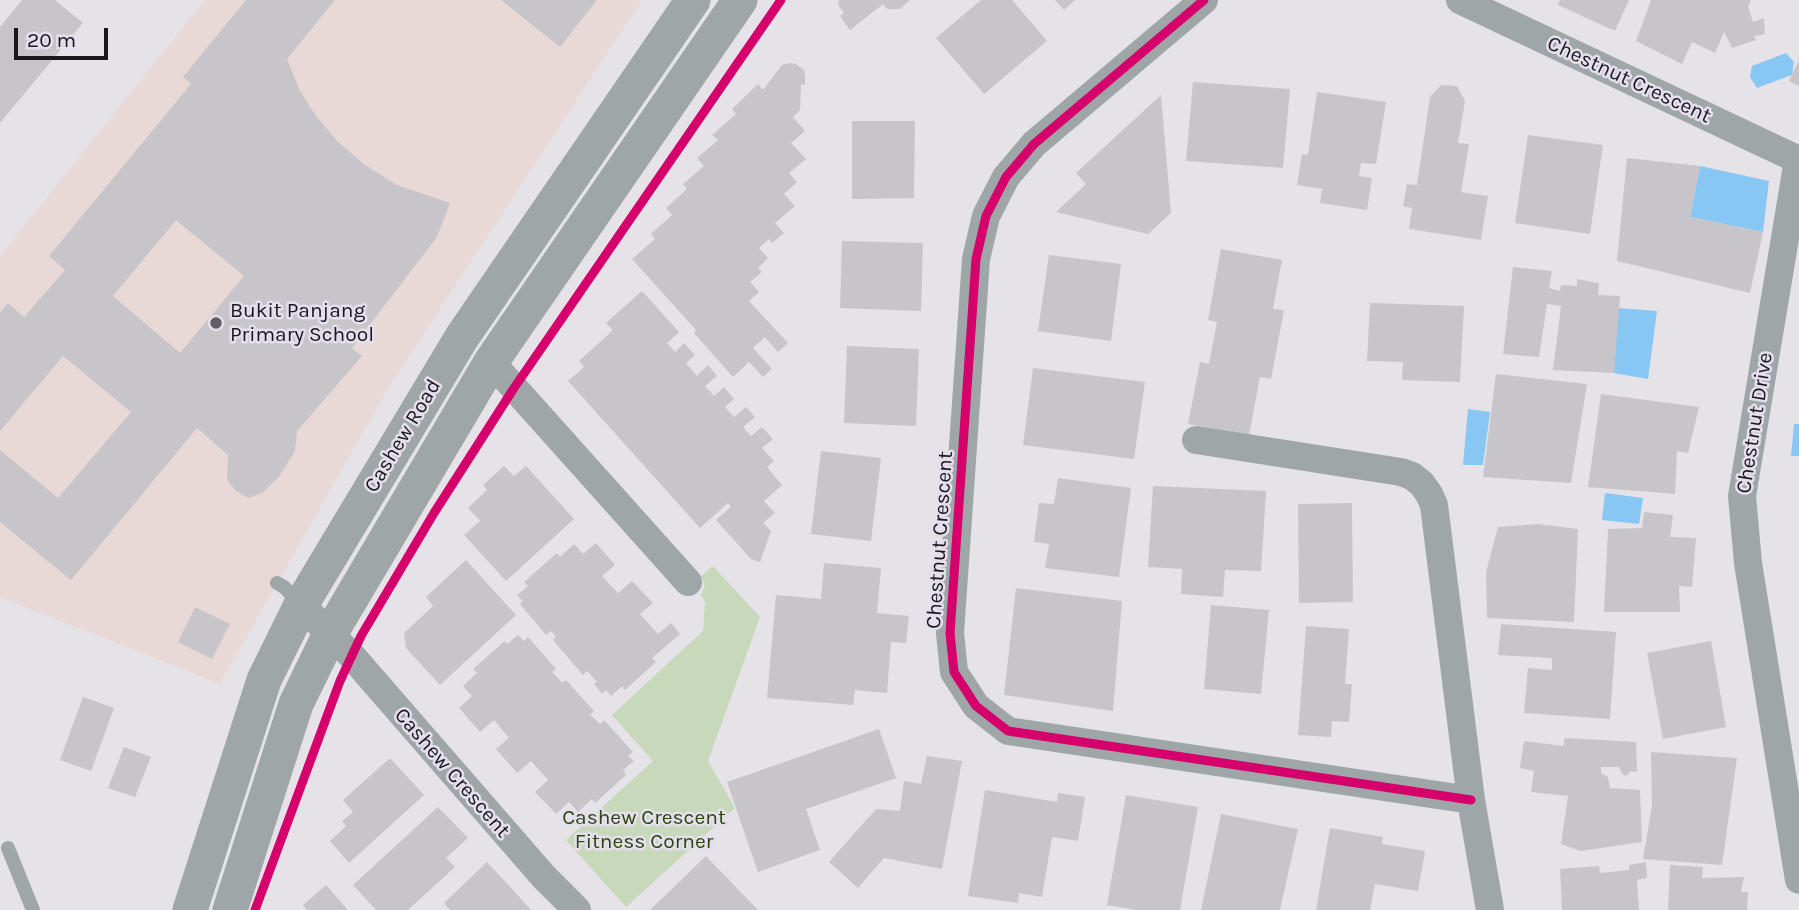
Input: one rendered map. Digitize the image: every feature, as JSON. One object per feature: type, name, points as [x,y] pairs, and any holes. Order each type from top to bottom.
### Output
[{"type":"street","name":"Cashew Road","points":[[190,910],[289,594],[693,0]]},
{"type":"street","name":"Cashew Road","points":[[229,910],[296,704],[330,634],[491,362],[740,0]]},
{"type":"street","name":"Chestnut Crescent","points":[[1205,0],[1034,144],[1006,177],[986,216],[976,259],[973,300],[950,633],[954,672],[976,706],[1008,731],[1471,800]]},
{"type":"street","name":"Chestnut Crescent","points":[[1460,0],[1799,160]]},
{"type":"street","name":"Chestnut Drive","points":[[1799,160],[1742,496],[1748,563],[1793,808],[1799,880]]},
{"type":"street","points":[[491,362],[688,582]]},
{"type":"street","points":[[1196,440],[1401,472],[1422,484],[1433,505],[1471,800],[1490,910]]},
{"type":"street","name":"Cashew Crescent","points":[[289,594],[351,655],[544,877],[577,910]]},
{"type":"lane","points":[[8,848],[33,910]]},
{"type":"shaded area","name":"Bukit Panjang Primary School","points":[[205,0],[642,0],[387,390],[220,684],[0,597],[0,256]]},
{"type":"green space","name":"Cashew Crescent Fitness Corner","points":[[713,566],[760,617],[708,761],[735,808],[626,907],[566,840],[653,761],[612,715],[703,631],[705,602],[701,595],[705,586],[701,576]]},
{"type":"water","points":[[1786,53],[1794,62],[1792,75],[1757,88],[1750,77],[1752,66]]},
{"type":"water","points":[[1700,166],[1769,181],[1763,232],[1690,217]]},
{"type":"water","points":[[1618,308],[1657,311],[1648,379],[1614,373]]},
{"type":"water","points":[[1468,409],[1490,412],[1483,465],[1463,465]]},
{"type":"water","points":[[1794,424],[1799,424],[1799,456],[1791,456]]},
{"type":"water","points":[[1605,493],[1643,498],[1639,524],[1602,520]]},
{"type":"building","points":[[22,0],[55,0],[83,23],[0,123],[0,27]]},
{"type":"building","points":[[246,0],[335,0],[287,59],[300,91],[337,141],[365,165],[397,185],[450,203],[437,237],[352,348],[362,356],[297,431],[295,451],[279,477],[262,493],[248,498],[235,490],[227,480],[228,455],[197,428],[71,580],[0,522],[0,450],[58,498],[131,412],[63,356],[0,431],[0,313],[8,303],[24,317],[65,270],[49,256],[191,84],[183,77]],"holes":[[[176,220],[244,276],[180,353],[113,296]]]},
{"type":"building","points":[[501,0],[597,0],[560,47]]},
{"type":"building","points":[[839,0],[910,0],[900,9],[887,9],[883,4],[850,30],[840,16],[844,13],[838,5]]},
{"type":"building","points":[[981,0],[1012,0],[1047,41],[984,94],[936,38]]},
{"type":"building","points":[[1055,0],[1075,0],[1064,10]]},
{"type":"building","points":[[1560,0],[1629,0],[1615,31],[1558,5]]},
{"type":"building","points":[[1651,0],[1751,0],[1748,6],[1753,22],[1764,18],[1765,34],[1754,36],[1756,40],[1732,48],[1724,32],[1715,53],[1692,42],[1682,64],[1636,41]]},
{"type":"building","points":[[1799,60],[1799,86],[1789,81]]},
{"type":"building","points":[[790,63],[804,70],[805,76],[805,85],[801,84],[800,110],[793,117],[805,131],[791,143],[806,159],[789,173],[797,182],[784,194],[795,206],[775,223],[784,233],[772,243],[769,239],[759,248],[768,258],[758,268],[762,272],[750,282],[759,292],[749,301],[788,343],[778,352],[765,337],[753,348],[772,369],[763,377],[749,362],[733,377],[694,333],[696,330],[632,259],[655,239],[651,234],[672,215],[666,208],[687,189],[683,184],[704,166],[697,158],[718,140],[712,135],[736,114],[732,109],[758,84],[763,90],[782,65]]},
{"type":"building","points":[[1193,82],[1290,89],[1283,168],[1186,161]]},
{"type":"building","points":[[1441,85],[1457,86],[1465,101],[1458,143],[1469,144],[1461,192],[1488,196],[1481,240],[1409,229],[1412,208],[1403,206],[1407,184],[1417,185],[1430,97]]},
{"type":"building","points":[[1317,92],[1386,102],[1376,164],[1361,163],[1359,176],[1372,178],[1367,210],[1320,203],[1322,189],[1297,185],[1302,154],[1308,155]]},
{"type":"building","points":[[1161,95],[1171,213],[1148,234],[1056,212],[1086,184],[1076,173]]},
{"type":"building","points":[[852,121],[915,121],[914,198],[852,199]]},
{"type":"building","points":[[1528,135],[1603,145],[1590,234],[1515,223]]},
{"type":"building","points":[[1627,158],[1700,166],[1690,217],[1763,232],[1750,293],[1617,261]]},
{"type":"building","points":[[842,241],[923,243],[921,311],[840,308]]},
{"type":"building","points":[[1221,249],[1282,260],[1273,309],[1284,310],[1271,379],[1260,377],[1249,435],[1188,424],[1200,362],[1209,364],[1217,322],[1208,320]]},
{"type":"building","points":[[1049,255],[1121,264],[1111,341],[1038,331]]},
{"type":"building","points":[[1513,267],[1552,271],[1549,288],[1560,291],[1561,285],[1577,286],[1577,279],[1599,283],[1598,295],[1620,296],[1614,373],[1553,370],[1561,306],[1547,304],[1539,357],[1503,354]]},
{"type":"building","points":[[642,291],[679,332],[667,343],[675,352],[684,343],[695,355],[686,363],[697,376],[708,365],[717,376],[705,386],[714,396],[724,387],[734,399],[725,407],[734,417],[746,407],[755,417],[743,427],[751,436],[762,427],[773,439],[762,448],[774,461],[767,467],[782,485],[764,501],[775,513],[763,523],[771,531],[760,562],[751,559],[716,520],[731,507],[728,503],[700,528],[568,381],[584,367],[579,361],[613,330],[606,323]]},
{"type":"building","points":[[1370,303],[1464,306],[1460,382],[1402,380],[1403,362],[1367,361]]},
{"type":"building","points":[[847,346],[919,349],[916,426],[844,423]]},
{"type":"building","points":[[1033,368],[1145,382],[1134,459],[1023,445]]},
{"type":"building","points":[[1496,374],[1587,384],[1571,483],[1483,477]]},
{"type":"building","points":[[1601,394],[1699,407],[1688,453],[1677,451],[1675,494],[1588,487]]},
{"type":"building","points":[[821,451],[881,458],[871,541],[811,534]]},
{"type":"building","points":[[504,466],[514,476],[526,466],[574,519],[506,581],[464,535],[480,521],[468,508],[487,490],[483,485]]},
{"type":"building","points":[[1058,478],[1131,488],[1119,577],[1045,568],[1049,544],[1034,542],[1039,503],[1054,504]]},
{"type":"building","points":[[1153,486],[1266,491],[1261,571],[1225,570],[1223,597],[1181,594],[1182,569],[1148,567]]},
{"type":"building","points":[[1352,503],[1353,602],[1299,603],[1298,504]]},
{"type":"building","points":[[1644,512],[1673,515],[1670,537],[1696,538],[1692,587],[1679,586],[1680,612],[1604,612],[1608,529],[1642,528]]},
{"type":"building","points":[[1538,524],[1578,529],[1574,622],[1487,618],[1486,572],[1498,527]]},
{"type":"building","points":[[596,543],[615,565],[602,576],[612,587],[618,593],[632,581],[653,603],[640,614],[658,634],[671,623],[680,634],[652,658],[656,662],[625,690],[622,686],[611,696],[606,690],[602,694],[594,684],[597,682],[587,671],[583,675],[553,640],[556,637],[551,631],[546,635],[520,604],[523,601],[517,595],[528,586],[524,582],[557,553],[560,557],[574,544],[583,554]]},
{"type":"building","points":[[466,560],[516,615],[440,685],[406,648],[404,633],[433,606],[426,597]]},
{"type":"building","points":[[824,563],[881,568],[877,613],[909,616],[906,643],[891,642],[887,693],[855,690],[853,705],[767,698],[776,595],[821,599]]},
{"type":"building","points":[[1016,588],[1122,601],[1113,711],[1004,695]]},
{"type":"building","points":[[1211,605],[1269,610],[1261,694],[1204,689]]},
{"type":"building","points":[[195,607],[230,624],[212,659],[178,642]]},
{"type":"building","points":[[1501,624],[1616,632],[1610,719],[1524,713],[1528,668],[1552,670],[1552,658],[1498,655]]},
{"type":"building","points":[[1306,626],[1349,629],[1345,684],[1352,684],[1349,722],[1332,721],[1331,737],[1298,735]]},
{"type":"building","points":[[518,635],[524,641],[528,637],[556,669],[552,672],[562,683],[566,680],[594,711],[590,715],[600,724],[604,720],[633,752],[628,756],[634,761],[623,770],[626,775],[595,803],[592,799],[578,812],[569,802],[556,814],[535,792],[548,780],[531,761],[517,773],[496,749],[509,738],[494,720],[480,732],[459,708],[472,696],[463,686],[477,673],[473,669],[505,641],[507,644]]},
{"type":"building","points":[[1711,641],[1726,727],[1663,739],[1647,653]]},
{"type":"building","points":[[83,697],[114,708],[91,771],[60,760]]},
{"type":"building","points":[[879,729],[896,778],[806,809],[820,850],[758,872],[727,782]]},
{"type":"building","points":[[1565,738],[1636,742],[1637,772],[1631,771],[1626,776],[1619,767],[1601,767],[1601,773],[1608,777],[1610,788],[1640,790],[1642,842],[1580,851],[1561,844],[1568,796],[1531,792],[1534,771],[1520,768],[1524,741],[1563,746]]},
{"type":"building","points":[[124,747],[151,757],[135,797],[108,788]]},
{"type":"building","points":[[1651,752],[1737,758],[1722,865],[1643,859],[1652,806]]},
{"type":"building","points":[[927,756],[962,761],[942,869],[884,858],[858,888],[829,862],[876,809],[900,811],[904,781],[921,784]]},
{"type":"building","points":[[390,758],[424,795],[349,863],[330,841],[346,826],[342,821],[353,812],[343,800]]},
{"type":"building","points":[[985,790],[1057,802],[1058,793],[1085,797],[1078,841],[1052,837],[1042,897],[1019,893],[1018,903],[968,896]]},
{"type":"building","points":[[1126,795],[1198,807],[1180,910],[1137,910],[1107,905]]},
{"type":"building","points":[[438,807],[468,838],[446,858],[455,867],[408,910],[376,910],[353,885]]},
{"type":"building","points":[[1221,814],[1298,829],[1280,910],[1201,910]]},
{"type":"building","points":[[1330,828],[1383,837],[1382,844],[1425,851],[1418,891],[1375,884],[1370,910],[1316,910]]},
{"type":"building","points":[[706,856],[758,910],[650,910]]},
{"type":"building","points":[[487,862],[531,910],[450,910],[444,903]]},
{"type":"building","points":[[1646,862],[1647,878],[1637,880],[1639,910],[1562,910],[1560,869],[1599,866],[1600,873],[1629,870],[1629,865]]},
{"type":"building","points":[[1670,865],[1703,867],[1702,878],[1744,877],[1741,892],[1748,892],[1747,910],[1668,910]]},
{"type":"building","points":[[326,885],[348,910],[307,910],[303,905]]},
{"type":"cycle path","points":[[255,910],[340,681],[361,636],[434,513],[514,388],[781,0]]},
{"type":"cycle path","points":[[1204,0],[1034,144],[1006,177],[986,216],[976,259],[950,633],[954,672],[976,706],[1008,731],[1471,800]]},
{"type":"place","name":"Bukit Panjang Primary School","points":[[216,323]]}]
